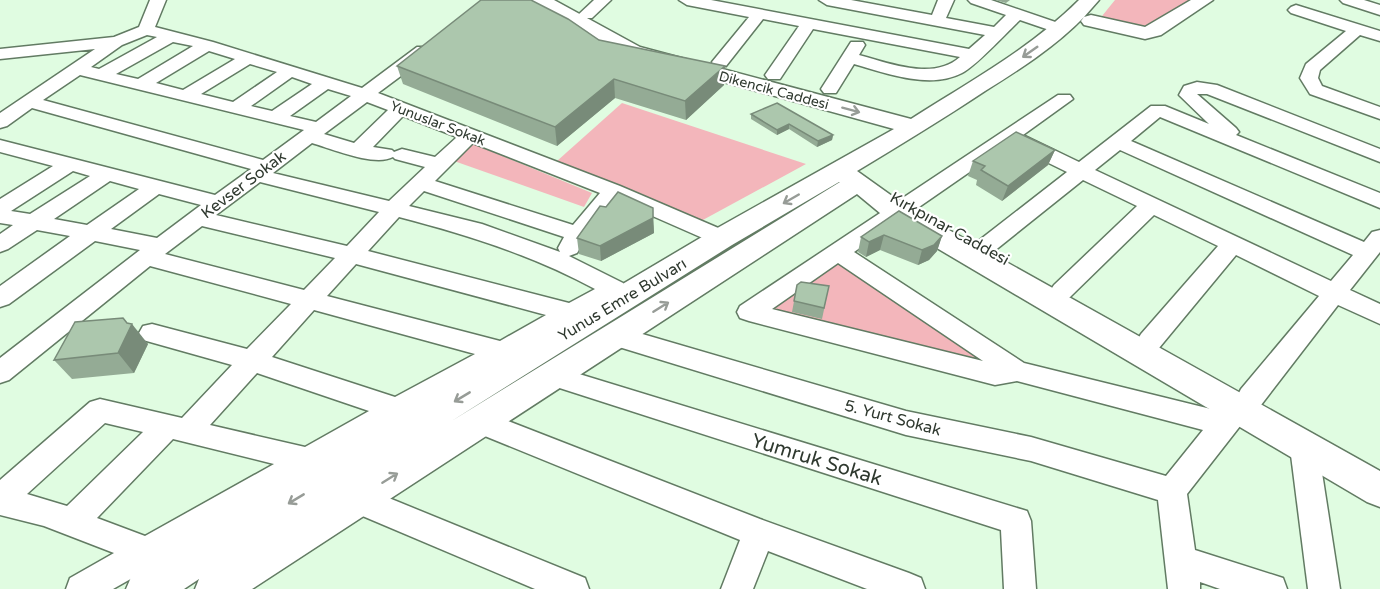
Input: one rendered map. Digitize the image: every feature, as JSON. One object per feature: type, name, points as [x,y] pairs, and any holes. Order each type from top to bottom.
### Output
[{"type":"main road","name":"Dikencik Caddesi","points":[[540,0],[633,51],[924,121]]},
{"type":"main road","name":"Dikencik Caddesi","points":[[558,0],[625,37],[644,44],[830,88],[924,121]]},
{"type":"main road","name":"Yunus Emre Bulvarı","points":[[217,589],[615,336],[849,176],[924,121],[1107,0]]},
{"type":"main road","points":[[1090,11],[1145,33],[1154,31],[1204,0]]},
{"type":"main road","name":"Yunus Emre Bulvarı","points":[[159,569],[722,238],[952,126],[1056,55],[1090,11]]},
{"type":"main road","name":"Kırkpınar Caddesi","points":[[849,176],[1237,410],[1304,447],[1378,477]]},
{"type":"main road","name":"Kırkpınar Caddesi","points":[[903,208],[985,247],[1150,341],[1237,410],[1378,477]]},
{"type":"main road","points":[[159,569],[217,589]]},
{"type":"street","points":[[0,122],[116,42],[146,30],[158,0]]},
{"type":"street","points":[[586,15],[603,0]]},
{"type":"street","points":[[687,0],[972,55]]},
{"type":"street","points":[[720,62],[766,15],[789,0]]},
{"type":"street","points":[[827,0],[888,6],[937,21],[996,32]]},
{"type":"street","points":[[937,21],[946,0]]},
{"type":"street","points":[[976,0],[1061,29]]},
{"type":"street","points":[[1348,0],[1380,10]]},
{"type":"street","points":[[1298,9],[1380,36]]},
{"type":"street","points":[[849,58],[931,76],[957,69],[1017,14]]},
{"type":"street","points":[[774,75],[809,23]]},
{"type":"street","points":[[1358,29],[1312,68],[1309,82],[1316,90],[1379,112]]},
{"type":"street","name":"Yunuslar Sokak","points":[[146,30],[207,45],[366,95],[613,191],[722,238]]},
{"type":"street","points":[[830,88],[864,34]]},
{"type":"street","points":[[101,75],[172,35]]},
{"type":"street","name":"Kevser Sokak","points":[[0,373],[197,218],[436,41]]},
{"type":"street","points":[[0,54],[116,42]]},
{"type":"street","points":[[140,85],[207,45]]},
{"type":"street","points":[[185,96],[247,59]]},
{"type":"street","points":[[76,69],[275,118],[358,151],[438,164]]},
{"type":"street","points":[[235,109],[289,72]]},
{"type":"street","points":[[275,118],[324,83]]},
{"type":"street","points":[[1246,146],[1188,95],[1190,90],[1197,87],[1211,89],[1380,156]]},
{"type":"street","points":[[1064,99],[749,312],[995,375],[1017,371],[1237,410]]},
{"type":"street","points":[[29,102],[150,133],[321,192],[395,208],[474,229],[561,261],[615,289],[307,460],[159,569],[82,589]]},
{"type":"street","points":[[358,151],[401,108]]},
{"type":"street","points":[[985,247],[1158,110],[1380,201]]},
{"type":"street","points":[[72,522],[254,361],[395,208],[470,135]]},
{"type":"street","points":[[1009,136],[1380,315]]},
{"type":"street","points":[[1118,142],[1374,244],[1172,491],[1183,575],[1271,589]]},
{"type":"street","points":[[0,146],[218,203]]},
{"type":"street","points":[[0,208],[69,165]]},
{"type":"street","points":[[0,244],[106,175]]},
{"type":"street","points":[[420,183],[577,234]]},
{"type":"street","points":[[0,298],[155,187]]},
{"type":"street","points":[[561,261],[577,234],[613,191]]},
{"type":"street","points":[[1062,291],[1151,205]]},
{"type":"street","points":[[0,216],[92,233],[311,299],[502,351]]},
{"type":"street","points":[[197,218],[353,255],[571,313]]},
{"type":"street","points":[[1150,341],[1233,244]]},
{"type":"street","points":[[837,252],[1017,371]]},
{"type":"street","points":[[152,333],[254,361],[397,409]]},
{"type":"street","name":"5. Yurt Sokak","points":[[615,336],[906,423],[1031,449],[1172,491]]},
{"type":"street","name":"Yumruk Sokak","points":[[553,376],[1016,521],[1020,589]]},
{"type":"street","points":[[0,500],[100,410],[307,460]]},
{"type":"street","points":[[480,422],[759,533],[909,589]]},
{"type":"street","points":[[1304,447],[1324,589]]},
{"type":"street","points":[[357,499],[573,589]]},
{"type":"street","points":[[0,500],[72,522],[159,569]]},
{"type":"street","points":[[737,589],[759,533]]},
{"type":"shaded area","points":[[1115,0],[1191,0],[1144,31],[1098,21]]},
{"type":"shaded area","points":[[622,103],[806,164],[701,221],[557,161]]},
{"type":"shaded area","points":[[471,143],[592,193],[584,207],[454,161]]},
{"type":"shaded area","points":[[838,258],[997,364],[991,367],[762,309]]},
{"type":"building","points":[[481,0],[531,0],[568,19],[599,40],[725,66],[685,101],[614,79],[555,127],[397,66]]},
{"type":"building","points":[[777,103],[833,135],[818,141],[789,124],[777,130],[751,114]]},
{"type":"building","points":[[1016,132],[1055,150],[1008,186],[981,170],[985,166],[973,161]]},
{"type":"building","points":[[618,192],[653,208],[653,218],[600,246],[577,238],[600,206],[606,207]]},
{"type":"building","points":[[899,211],[942,236],[934,245],[922,250],[884,235],[869,242],[861,237]]},
{"type":"building","points":[[801,282],[829,286],[824,308],[794,301],[797,285]]},
{"type":"building","points":[[123,318],[127,323],[132,324],[118,353],[54,360],[75,322]]}]
